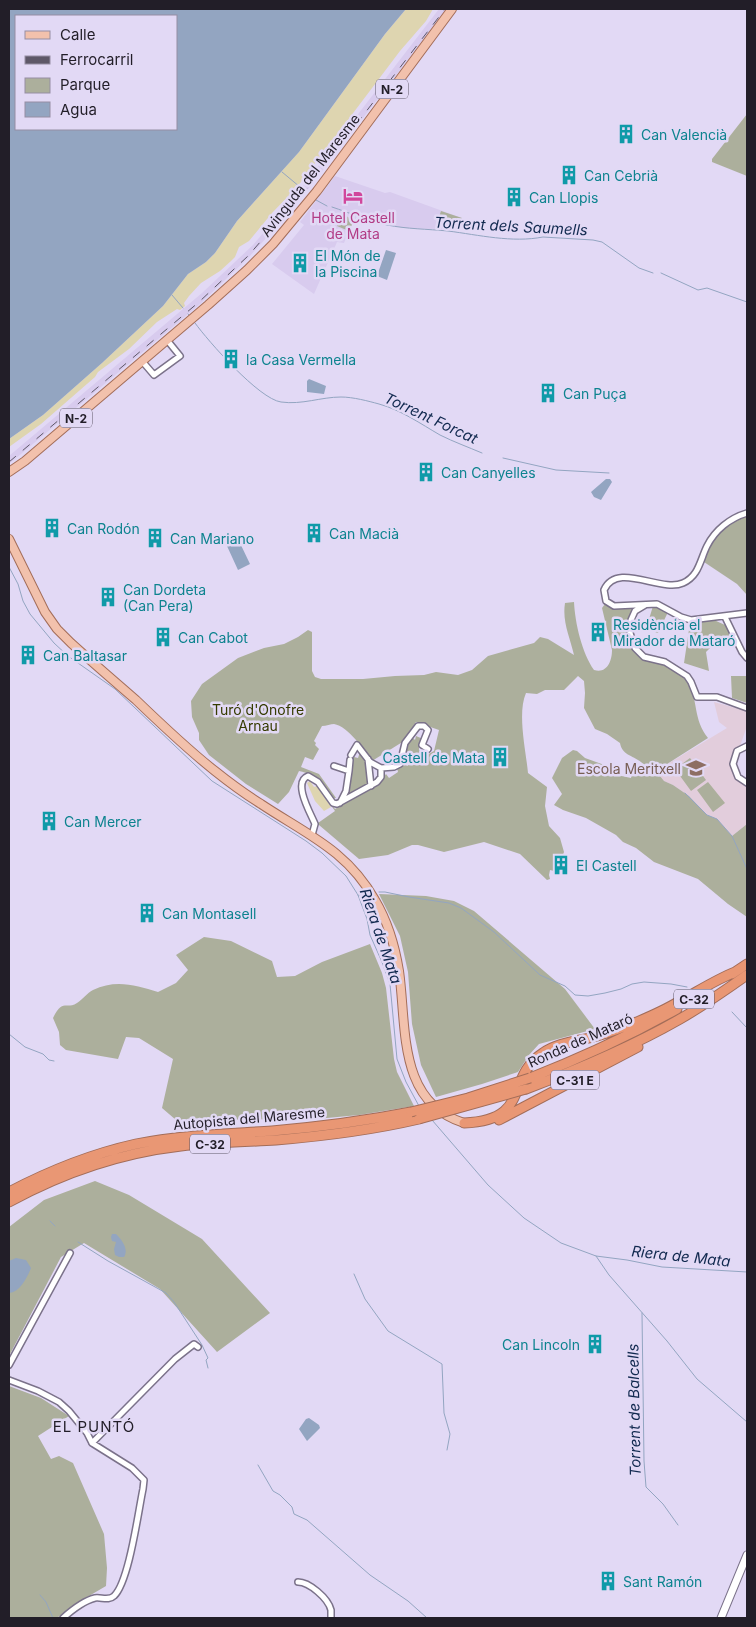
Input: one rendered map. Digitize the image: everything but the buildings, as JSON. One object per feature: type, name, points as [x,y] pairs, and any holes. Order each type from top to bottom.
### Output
[{"type":"highway","name":"Ronda de Mataró","points":[[411,1112],[468,1098],[530,1078],[576,1060],[637,1031],[702,995],[747,964]]},
{"type":"highway","name":"C-31 E","points":[[464,1123],[491,1120],[504,1112],[512,1102],[533,1061],[543,1052],[557,1046],[598,1036],[636,1022],[679,1002],[722,977],[735,972]]},
{"type":"highway","name":"Ronda de Mataró","points":[[419,1119],[526,1089],[605,1057],[679,1020],[747,975]]},
{"type":"highway","name":"C-31 E","points":[[464,1123],[469,1125],[486,1124],[503,1119],[622,1056],[674,1026],[679,1020]]},
{"type":"highway","name":"Autopista del Maresme","points":[[9,1192],[35,1178],[73,1162],[135,1144],[176,1138],[345,1124],[411,1112]]},
{"type":"highway","name":"Autopista del Maresme","points":[[9,1202],[35,1188],[74,1172],[114,1159],[156,1150],[182,1146],[332,1134],[419,1119]]},
{"type":"main road","name":"Avinguda del Maresme","points":[[9,478],[24,462],[247,270],[286,230],[452,9]]},
{"type":"main road","name":"Avinguda del Maresme","points":[[9,472],[24,462]]},
{"type":"main road","name":"C-31 E","points":[[9,539],[34,594],[57,630],[191,752],[261,804],[312,835],[343,858],[362,879],[385,918],[396,953],[404,1032],[414,1074],[421,1091],[429,1103],[443,1114],[464,1123]]},
{"type":"street","points":[[142,361],[154,376],[180,356],[167,340]]},
{"type":"street","points":[[747,513],[733,518],[717,531],[710,540],[694,576],[683,583],[666,586],[634,578],[612,581],[604,590],[605,598],[609,604],[620,606],[660,605],[681,617],[691,620],[747,613]]},
{"type":"street","points":[[647,604],[635,612],[631,620],[630,633],[635,648],[644,657],[665,662],[687,676],[697,697],[717,697],[747,708]]},
{"type":"street","points":[[725,616],[742,652],[747,658]]},
{"type":"street","points":[[340,803],[346,791],[351,757],[357,745],[374,765],[382,768],[397,766],[402,759],[406,743],[418,726],[424,726],[428,730],[422,745],[428,749]]},
{"type":"street","points":[[747,746],[737,751],[733,764],[738,777],[747,783]]},
{"type":"street","points":[[368,759],[371,786]]},
{"type":"street","points":[[334,766],[349,771]]},
{"type":"street","points":[[312,835],[316,824],[305,803],[302,792],[303,779],[308,776],[318,782],[333,803],[340,803],[380,779],[382,768]]},
{"type":"street","points":[[9,1365],[70,1253]]},
{"type":"street","points":[[92,1443],[175,1359],[194,1344],[198,1347]]},
{"type":"street","points":[[9,1380],[38,1391],[59,1402],[87,1433],[92,1443],[132,1468],[142,1477],[144,1483],[128,1568],[115,1595],[110,1598],[96,1598],[88,1601],[63,1618]]},
{"type":"street","points":[[721,1618],[747,1555]]},
{"type":"street","points":[[298,1582],[303,1582],[326,1600],[331,1610],[331,1618]]},
{"type":"shaded area","points":[[439,9],[447,9],[309,188],[249,257],[200,304],[9,464],[9,456],[202,293],[253,245],[295,196]]},
{"type":"shaded area","points":[[335,176],[385,193],[390,192],[462,218],[458,230],[405,228],[376,223],[375,225],[354,220],[344,243],[337,242],[314,294],[272,264],[304,225],[300,222]]},
{"type":"shaded area","name":"Escola Meritxell","points":[[714,702],[747,711],[747,726],[740,746],[733,753],[731,766],[733,774],[747,788],[747,824],[732,836],[717,819],[707,815],[689,796],[664,781],[656,771],[727,728],[719,722]]},
{"type":"green space","points":[[747,114],[747,176],[712,162],[712,159]]},
{"type":"green space","points":[[441,211],[462,218],[458,230],[437,223]]},
{"type":"green space","points":[[342,214],[354,220],[349,231],[337,226]]},
{"type":"green space","points":[[747,516],[747,595],[737,584],[704,562],[710,546],[719,534],[725,528]]},
{"type":"green space","name":"Turó d'Onofre Arnau","points":[[574,602],[580,637],[586,655],[594,670],[599,671],[608,666],[612,654],[602,608],[605,604],[615,609],[632,609],[628,633],[635,651],[649,660],[674,669],[688,681],[700,724],[708,738],[656,771],[664,781],[689,796],[707,815],[717,819],[732,836],[747,824],[747,917],[698,879],[654,862],[636,848],[623,842],[616,835],[586,818],[554,805],[562,794],[552,778],[562,758],[573,750],[585,758],[610,767],[617,775],[631,778],[632,773],[636,770],[646,776],[656,776],[641,762],[625,752],[620,743],[607,734],[595,729],[584,708],[584,681],[578,676],[564,690],[545,690],[537,694],[526,693],[523,701],[522,721],[528,773],[547,787],[545,806],[549,826],[560,838],[564,852],[558,868],[555,868],[554,871],[550,870],[550,879],[547,880],[520,854],[484,842],[444,852],[412,845],[388,855],[359,859],[319,825],[318,823],[335,811],[316,784],[335,809],[378,784],[386,774],[389,778],[398,772],[397,768],[403,758],[405,761],[403,762],[407,766],[434,751],[439,730],[416,722],[404,741],[372,761],[356,739],[345,729],[334,724],[322,726],[314,741],[319,749],[313,760],[305,757],[301,767],[319,774],[336,798],[311,775],[299,771],[289,792],[278,804],[246,784],[209,755],[199,740],[199,733],[192,717],[191,701],[202,684],[238,658],[264,648],[284,644],[308,630],[312,632],[312,671],[315,677],[321,679],[363,679],[424,675],[436,672],[458,675],[472,670],[488,656],[534,643],[540,637],[548,639],[574,655],[565,623],[564,610],[565,603]]},
{"type":"green space","points":[[653,606],[668,612],[658,633],[646,629]]},
{"type":"green space","points":[[714,620],[725,625],[732,638],[717,641],[706,652],[709,671],[684,663],[690,623]]},
{"type":"green space","points":[[731,676],[747,676],[747,703],[732,698]]},
{"type":"green space","points":[[412,735],[415,740],[416,736],[423,739],[419,750],[425,755],[412,762],[405,749]]},
{"type":"green space","points":[[360,752],[365,756],[369,784],[345,799],[352,759],[354,757],[358,758]]},
{"type":"green space","points":[[690,758],[706,780],[691,791],[675,769]]},
{"type":"green space","points":[[708,782],[725,803],[713,812],[697,790]]},
{"type":"green space","points":[[379,894],[426,896],[454,901],[474,911],[565,989],[595,1029],[539,1044],[518,1072],[436,1097],[421,1065],[412,1024],[408,972],[400,936]]},
{"type":"green space","points":[[204,937],[231,941],[272,961],[277,977],[295,976],[322,962],[370,944],[386,988],[397,1072],[414,1106],[359,1115],[316,1119],[176,1120],[162,1108],[173,1059],[139,1038],[126,1037],[118,1059],[66,1050],[60,1045],[59,1032],[53,1018],[59,1008],[73,1005],[93,990],[109,985],[134,985],[158,992],[176,983],[188,970],[176,955]]},
{"type":"green space","points":[[95,1181],[129,1195],[202,1239],[270,1313],[217,1352],[160,1289],[84,1243],[61,1257],[9,1356],[9,1227],[44,1200]]},
{"type":"green space","points":[[9,1386],[41,1398],[69,1416],[38,1436],[51,1459],[59,1456],[73,1463],[104,1534],[107,1568],[106,1586],[77,1603],[57,1618],[9,1618]]},
{"type":"sand","points":[[406,9],[433,9],[426,21],[400,51],[298,186],[249,241],[239,247],[235,257],[220,271],[201,283],[184,303],[185,306],[157,322],[129,349],[98,372],[95,377],[41,424],[9,447],[9,439],[43,415],[102,363],[163,306],[188,274],[206,262],[215,253],[237,221],[299,152],[385,34]]},
{"type":"sand","points":[[310,781],[314,787],[317,786],[331,807],[324,811],[315,801],[307,783]]},
{"type":"water","points":[[9,9],[406,9],[385,34],[299,152],[237,221],[215,253],[206,262],[188,274],[163,306],[43,415],[9,439]]},
{"type":"water","points":[[386,250],[396,253],[387,280],[377,276]]},
{"type":"water","points":[[309,379],[326,386],[324,394],[307,392],[307,381]]},
{"type":"water","points":[[606,479],[610,479],[612,482],[601,500],[594,497],[591,492]]},
{"type":"water","points":[[239,541],[250,564],[238,570],[227,546]]},
{"type":"water","points":[[112,1234],[116,1234],[124,1245],[126,1251],[124,1257],[115,1255],[116,1242],[112,1241]]},
{"type":"water","points":[[16,1258],[26,1260],[31,1268],[20,1287],[9,1293],[9,1261]]},
{"type":"water","points":[[309,1418],[319,1425],[320,1428],[307,1441],[299,1429],[306,1419]]},
{"type":"waterway","points":[[282,172],[300,187]]},
{"type":"waterway","name":"Torrent dels Saumells","points":[[316,200],[327,206]]},
{"type":"waterway","name":"Torrent dels Saumells","points":[[332,207],[373,221],[402,227],[507,239],[543,237],[593,240],[602,242],[639,268],[653,273]]},
{"type":"waterway","name":"Torrent dels Saumells","points":[[661,273],[698,290],[707,288],[747,302]]},
{"type":"waterway","name":"Torrent Forcat","points":[[172,295],[183,308]]},
{"type":"waterway","name":"Torrent Forcat","points":[[195,323],[235,368],[260,391],[272,398],[289,403],[326,398],[355,398],[395,410],[440,435],[482,453]]},
{"type":"waterway","name":"Torrent Forcat","points":[[503,458],[556,470],[609,473]]},
{"type":"waterway","name":"Riera de Mata","points":[[9,567],[30,614],[54,643],[68,656],[115,689],[212,781],[306,841],[322,853],[346,876],[358,895],[367,919],[370,935],[390,984],[397,1059],[406,1082],[419,1106]]},
{"type":"waterway","points":[[685,793],[707,815],[717,819],[732,836],[747,869]]},
{"type":"waterway","points":[[379,892],[449,903],[461,908],[494,932],[540,975],[565,986],[575,995],[588,996],[605,993],[644,982],[687,987]]},
{"type":"waterway","name":"Riera de Mata","points":[[358,895],[365,894]]},
{"type":"waterway","points":[[732,1012],[747,1028]]},
{"type":"waterway","points":[[9,1034],[25,1047],[43,1054],[49,1060],[54,1061]]},
{"type":"waterway","name":"Riera de Mata","points":[[432,1120],[488,1185],[524,1218],[561,1243],[596,1256],[662,1267],[747,1272]]},
{"type":"waterway","points":[[50,1221],[55,1226]]},
{"type":"waterway","points":[[78,1242],[166,1293],[202,1345],[208,1358],[206,1360],[208,1368]]},
{"type":"waterway","points":[[596,1256],[609,1275],[667,1341],[697,1379],[747,1422]]},
{"type":"waterway","points":[[354,1274],[365,1299],[388,1331],[442,1364],[444,1413],[450,1434],[447,1450]]},
{"type":"waterway","name":"Torrent de Balcells","points":[[642,1313],[646,1487],[663,1504],[678,1525]]},
{"type":"waterway","points":[[258,1465],[273,1491],[292,1507],[294,1514],[307,1520],[370,1575],[408,1601],[427,1618]]},
{"type":"waterway","points":[[40,1595],[46,1602],[53,1618]]},
{"type":"railway","points":[[9,462],[199,302],[248,256],[308,187],[445,9]]},
{"type":"place","name":"Can Valencià","points":[[626,134]]},
{"type":"place","name":"Can Cebrià","points":[[569,175]]},
{"type":"place","name":"Hotel Castell de Mata","points":[[353,196]]},
{"type":"place","name":"Can Llopis","points":[[514,197]]},
{"type":"place","name":"El Món de la Piscina","points":[[300,263]]},
{"type":"place","name":"la Casa Vermella","points":[[231,359]]},
{"type":"place","name":"Can Puça","points":[[548,393]]},
{"type":"place","name":"Can Canyelles","points":[[426,472]]},
{"type":"place","name":"Can Rodón","points":[[52,528]]},
{"type":"place","name":"Can Macià","points":[[314,533]]},
{"type":"place","name":"Can Mariano","points":[[155,538]]},
{"type":"place","name":"Can Dordeta (Can Pera)","points":[[108,597]]},
{"type":"place","name":"Residència el Mirador de Mataró","points":[[598,632]]},
{"type":"place","name":"Can Cabot","points":[[163,637]]},
{"type":"place","name":"Can Baltasar","points":[[28,655]]},
{"type":"place","name":"Castell de Mata","points":[[500,757]]},
{"type":"place","name":"Escola Meritxell","points":[[696,768]]},
{"type":"place","name":"Can Mercer","points":[[49,821]]},
{"type":"place","name":"El Castell","points":[[561,865]]},
{"type":"place","name":"Can Montasell","points":[[147,913]]},
{"type":"place","name":"Can Lincoln","points":[[595,1344]]},
{"type":"place","name":"Sant Ramón","points":[[608,1581]]},
{"type":"district","name":"EL PUNTÓ","points":[[94,1426]]}]
